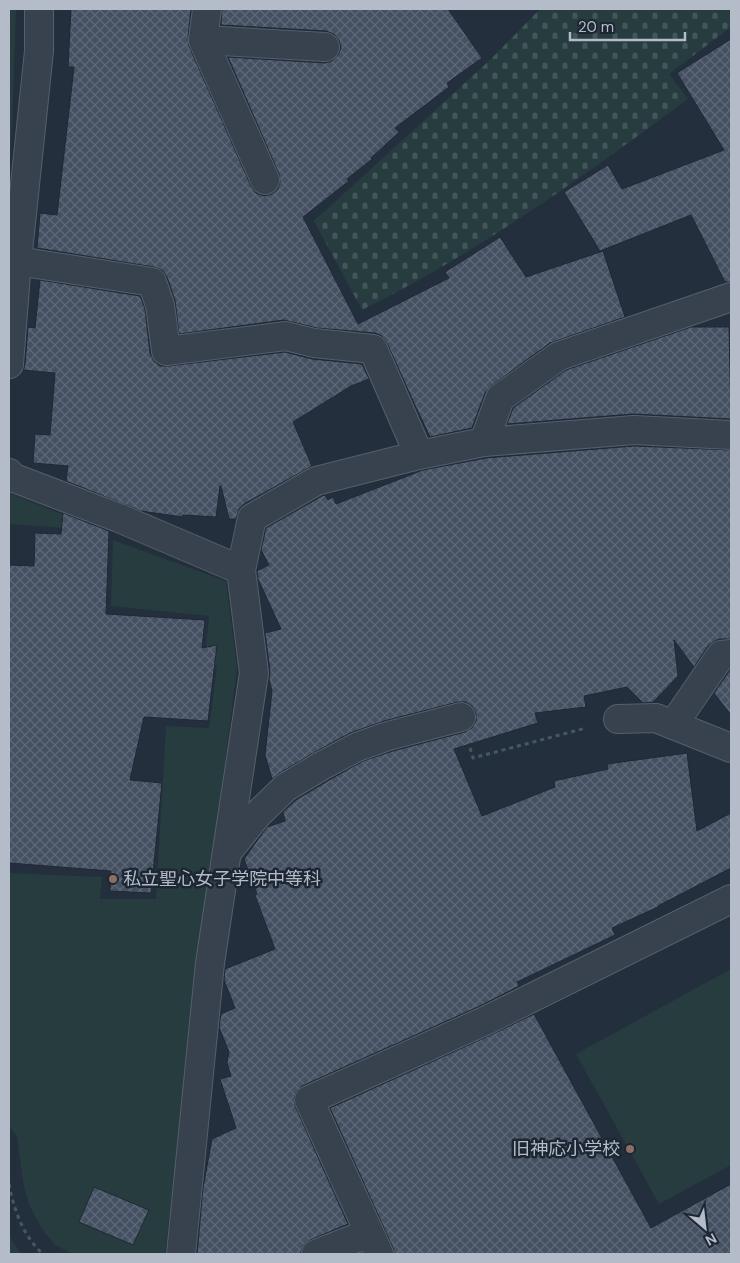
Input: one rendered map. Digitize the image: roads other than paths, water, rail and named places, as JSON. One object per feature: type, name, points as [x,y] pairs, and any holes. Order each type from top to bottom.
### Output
[{"type":"street","points":[[9,364],[39,51],[39,9]]},
{"type":"street","points":[[207,9],[203,40],[265,180]]},
{"type":"street","points":[[203,40],[325,47]]},
{"type":"street","points":[[18,262],[152,282],[160,305],[166,351],[286,336],[314,343],[373,349],[419,454]]},
{"type":"street","points":[[484,442],[500,398],[559,356],[731,297]]},
{"type":"street","points":[[181,1254],[210,963],[254,673],[241,570],[252,518],[316,481],[419,454],[484,442],[634,430],[731,435]]},
{"type":"street","points":[[9,474],[9,476],[119,518],[241,570]]},
{"type":"street","points":[[673,724],[721,655],[731,654]]},
{"type":"street","points":[[227,852],[257,815],[286,787],[323,765],[357,747],[388,736],[461,717]]},
{"type":"street","points":[[618,719],[656,718],[731,748]]},
{"type":"street","points":[[316,1254],[374,1243],[309,1100],[487,1020],[731,899]]},
{"type":"place","name":"私立聖心女子学院中等科","points":[[113,879]]},
{"type":"place","name":"旧神応小学校","points":[[630,1149]]}]
